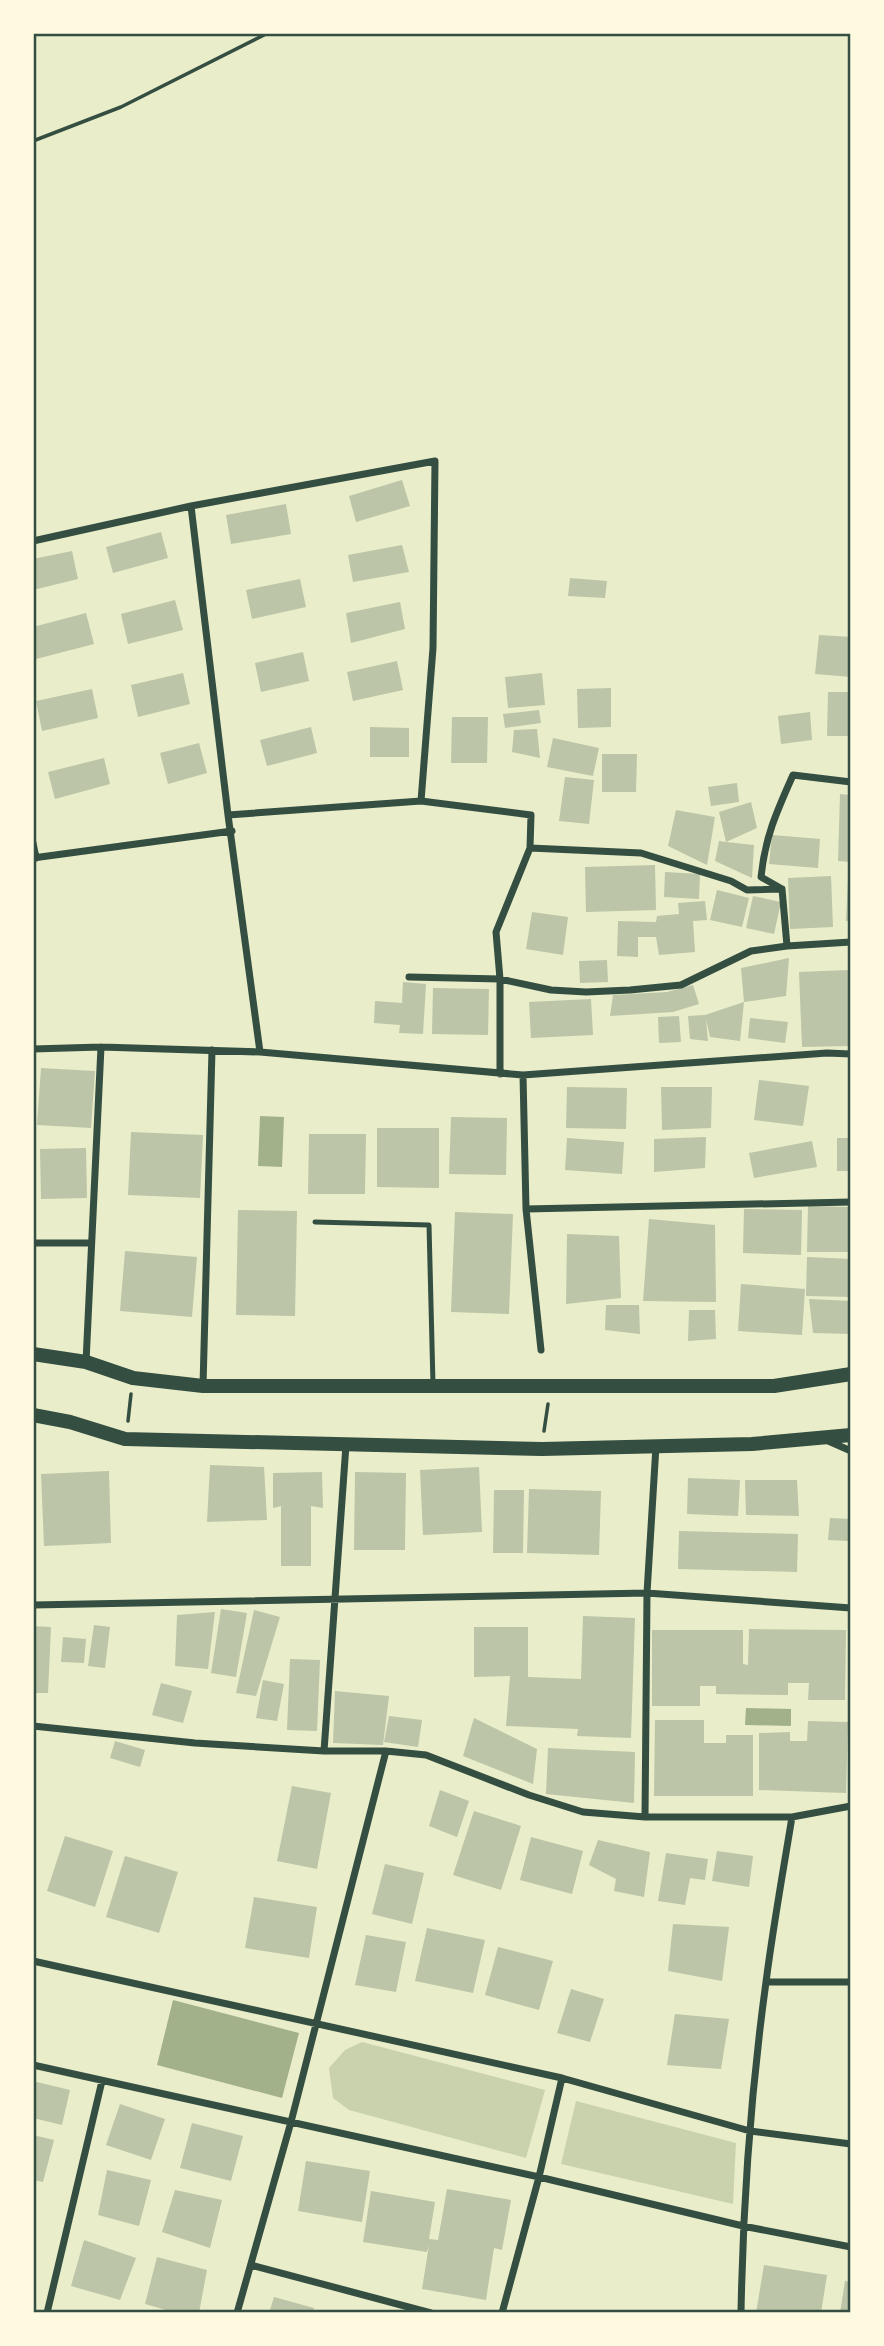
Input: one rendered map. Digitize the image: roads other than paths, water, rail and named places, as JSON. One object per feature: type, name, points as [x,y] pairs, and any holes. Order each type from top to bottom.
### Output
[{"type":"main road","points":[[33,1354],[86,1362],[133,1378],[203,1386],[774,1386],[851,1374]]},
{"type":"main road","points":[[33,1415],[70,1422],[125,1439],[542,1449],[752,1444],[851,1434]]},
{"type":"main road","points":[[33,1427],[70,1422]]},
{"type":"street","points":[[33,541],[191,506],[435,461],[433,648],[421,801]]},
{"type":"street","points":[[191,506],[260,1052]]},
{"type":"street","points":[[782,889],[761,877],[764,847],[793,775],[851,782]]},
{"type":"street","points":[[228,815],[421,801],[531,815],[530,848],[496,932],[500,979],[500,1074]]},
{"type":"street","points":[[33,843],[35,858],[232,831]]},
{"type":"street","points":[[530,848],[641,853],[731,881],[747,890],[782,889]]},
{"type":"street","points":[[782,889],[787,946]]},
{"type":"street","points":[[409,977],[500,979],[551,990],[586,992],[681,985],[723,967],[751,951],[851,942]]},
{"type":"street","points":[[33,1049],[101,1047],[260,1052],[523,1075],[813,1054],[851,1054]]},
{"type":"street","points":[[86,1362],[101,1047]]},
{"type":"street","points":[[203,1386],[212,1050]]},
{"type":"street","points":[[523,1075],[526,1209],[541,1350]]},
{"type":"street","points":[[526,1209],[851,1202]]},
{"type":"street","points":[[33,1243],[91,1242]]},
{"type":"street","points":[[822,1438],[851,1451]]},
{"type":"street","points":[[324,1751],[346,1444]]},
{"type":"street","points":[[645,1817],[647,1593],[656,1446]]},
{"type":"street","points":[[33,1605],[647,1593],[851,1608]]},
{"type":"street","points":[[33,1726],[195,1743],[426,1755],[529,1795],[583,1812],[645,1817],[792,1817],[851,1806]]},
{"type":"street","points":[[237,2313],[290,2122],[386,1751]]},
{"type":"street","points":[[741,2313],[743,2226],[750,2131],[766,1982],[792,1817]]},
{"type":"street","points":[[33,1961],[562,2078],[750,2131],[851,2144]]},
{"type":"street","points":[[766,1982],[851,1982]]},
{"type":"street","points":[[33,2065],[539,2177],[743,2226],[851,2247]]},
{"type":"street","points":[[502,2313],[539,2177],[562,2078]]},
{"type":"street","points":[[47,2313],[102,2081]]},
{"type":"street","points":[[251,2265],[431,2313]]},
{"type":"lane","points":[[315,1222],[429,1225],[433,1385]]}]
